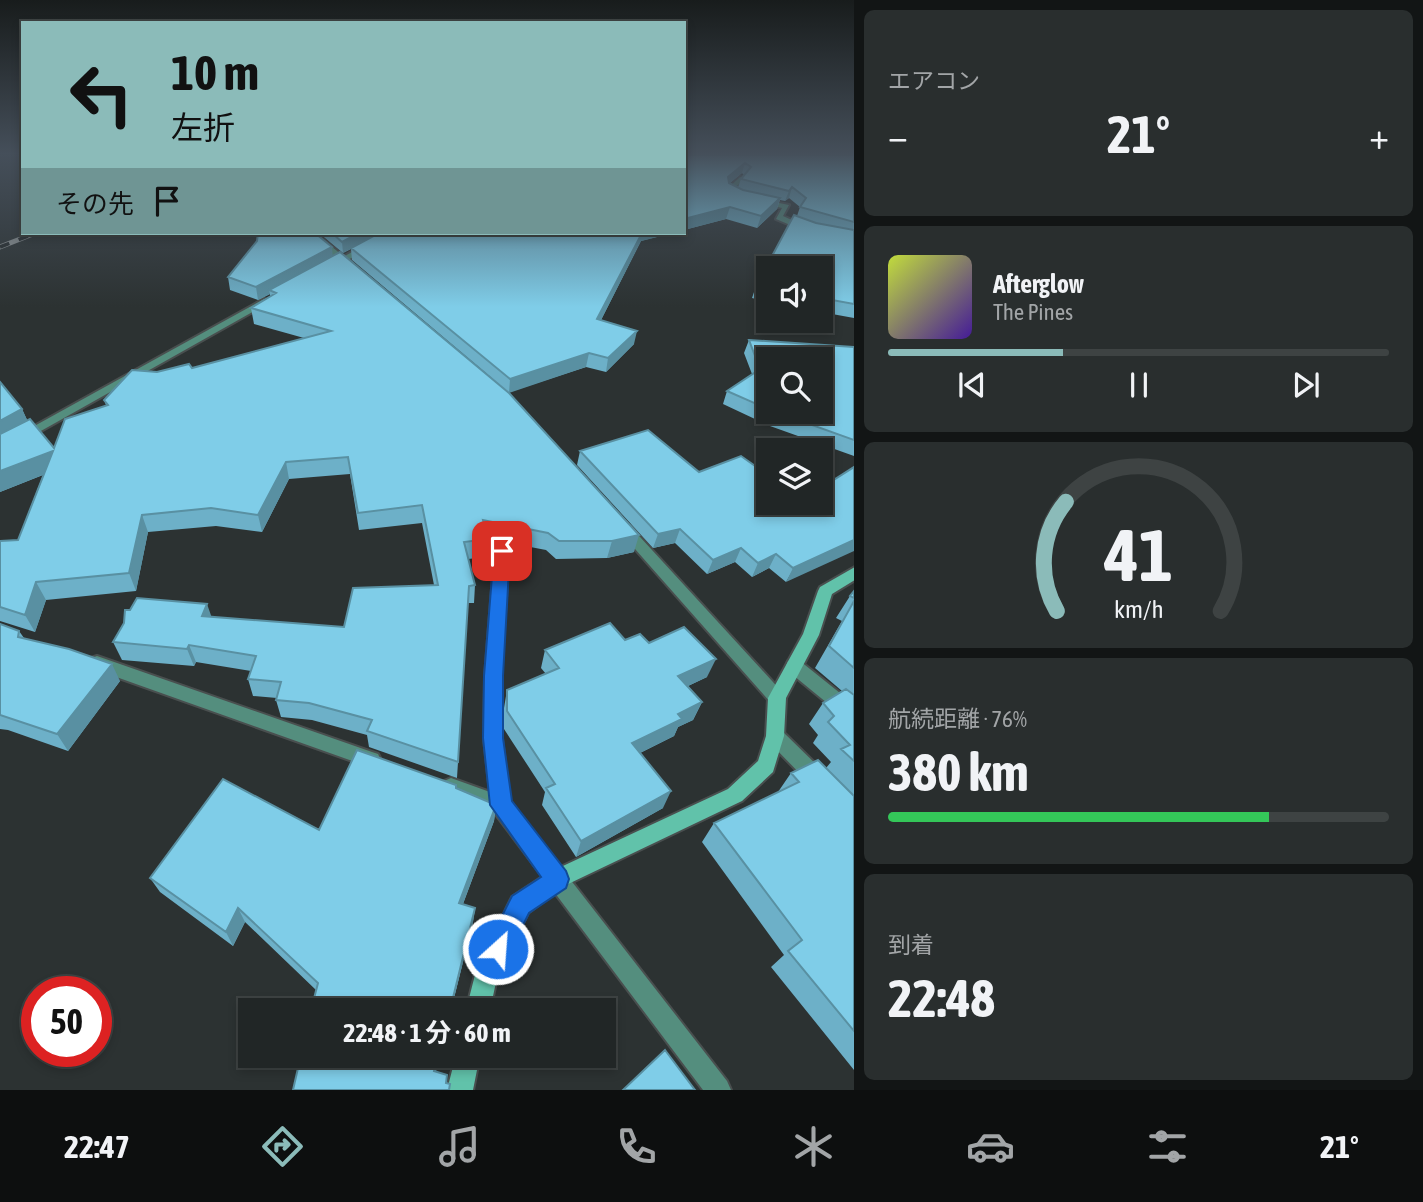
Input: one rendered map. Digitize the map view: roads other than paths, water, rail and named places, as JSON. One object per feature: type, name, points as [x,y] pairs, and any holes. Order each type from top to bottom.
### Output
[{"type":"main road","points":[[481,998],[487,971],[520,905],[557,879],[734,796],[766,766],[775,736],[777,698],[811,635],[825,591],[854,572]]},
{"type":"main road","points":[[460,1090],[465,1068]]},
{"type":"street","points":[[781,206],[786,207],[779,217],[818,232]]},
{"type":"street","points":[[313,235],[363,278]]},
{"type":"street","points":[[318,273],[387,235]]},
{"type":"street","points":[[0,450],[281,293]]},
{"type":"street","points":[[613,516],[777,698]]},
{"type":"street","points":[[502,551],[493,726],[501,805],[718,1090]]},
{"type":"street","points":[[79,657],[396,768]]},
{"type":"street","points":[[794,666],[854,716]]},
{"type":"street","points":[[775,736],[828,789]]},
{"type":"street","points":[[435,782],[501,805]]},
{"type":"railway","points":[[0,247],[30,235]]}]
